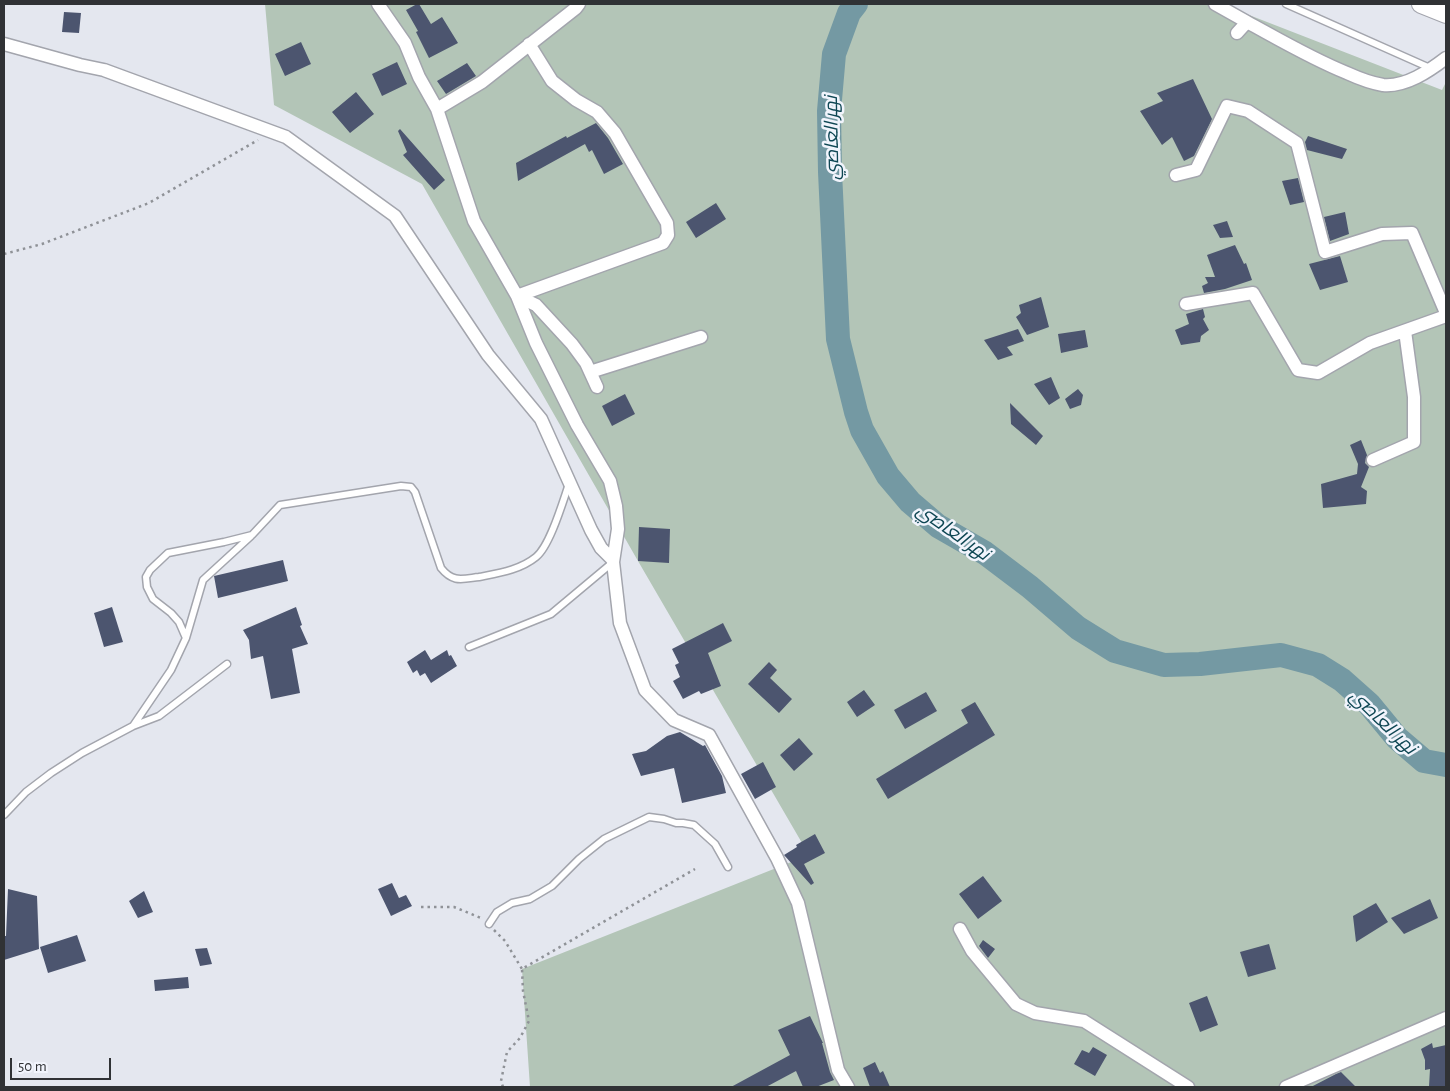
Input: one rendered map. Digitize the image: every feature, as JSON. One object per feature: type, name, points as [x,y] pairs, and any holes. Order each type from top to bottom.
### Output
[{"type":"main road","points":[[1421,4],[1446,14]]},
{"type":"street","points":[[378,4],[405,43],[419,77],[437,109],[474,221],[517,296],[540,352],[577,424],[610,481],[616,506],[618,529],[613,561],[620,622],[645,690],[674,720],[709,735],[777,858],[798,903],[838,1070],[848,1087]]},
{"type":"street","points":[[437,109],[482,82],[579,4]]},
{"type":"street","points":[[1215,4],[1327,65],[1362,79],[1384,85],[1405,82],[1432,69],[1446,58]]},
{"type":"street","points":[[1237,33],[1247,22]]},
{"type":"street","points":[[4,44],[80,66],[104,70],[286,137],[395,216],[488,354],[541,419],[591,530],[601,548],[613,561]]},
{"type":"street","points":[[517,296],[663,244],[668,235],[667,224],[615,133],[598,112],[576,100],[552,81],[529,44]]},
{"type":"street","points":[[1176,175],[1196,170],[1227,106],[1248,112],[1297,143],[1325,252],[1382,234],[1412,233],[1446,314],[1370,343],[1318,373],[1298,370],[1253,293],[1186,304]]},
{"type":"street","points":[[517,296],[536,305],[572,344],[586,364],[597,387]]},
{"type":"street","points":[[1373,460],[1414,442],[1414,397],[1404,331]]},
{"type":"street","points":[[590,372],[702,337]]},
{"type":"street","points":[[960,929],[972,952],[1016,1004],[1035,1013],[1084,1021],[1188,1087]]},
{"type":"street","points":[[1286,1087],[1446,1018]]},
{"type":"lane","points":[[1286,4],[1432,69]]},
{"type":"lane","points":[[133,726],[172,670],[186,638],[203,580],[252,535],[280,505],[411,486],[415,492],[441,568],[447,576],[457,580],[510,570],[538,556],[545,546],[570,483]]},
{"type":"lane","points":[[186,638],[179,622],[171,613],[152,599],[147,587],[146,577],[150,570],[168,553],[252,535]]},
{"type":"lane","points":[[469,647],[551,614],[613,561]]},
{"type":"lane","points":[[4,815],[26,792],[51,773],[82,753],[133,726],[159,716],[227,664]]},
{"type":"lane","points":[[489,924],[497,912],[512,903],[530,900],[552,886],[579,859],[604,839],[649,817],[694,825],[715,844],[728,867]]},
{"type":"path","points":[[4,254],[42,244],[148,203],[273,132]]},
{"type":"path","points":[[503,1087],[502,1081],[507,1052],[520,1038],[529,1021],[523,991],[522,969],[695,869]]},
{"type":"green space","points":[[265,4],[1227,4],[1231,8],[1442,90],[1446,82],[1446,1087],[530,1087],[522,969],[809,855],[422,184],[274,105]]},
{"type":"building","points":[[419,4],[431,24],[442,17],[458,43],[429,58],[416,32],[418,31],[406,10]]},
{"type":"building","points":[[64,12],[81,13],[79,33],[62,32]]},
{"type":"building","points":[[301,42],[311,64],[285,76],[275,54]]},
{"type":"building","points":[[397,62],[407,84],[382,96],[372,74]]},
{"type":"building","points":[[467,63],[476,76],[446,94],[437,81]]},
{"type":"building","points":[[1193,79],[1212,119],[1194,156],[1184,161],[1172,137],[1162,145],[1140,111],[1163,101],[1157,93]]},
{"type":"building","points":[[356,92],[374,114],[350,133],[332,112]]},
{"type":"building","points":[[596,123],[608,138],[623,164],[604,174],[592,150],[589,152],[585,144],[518,181],[516,163],[566,136],[567,138]]},
{"type":"building","points":[[400,129],[445,180],[434,190],[403,155],[407,152],[398,131]]},
{"type":"building","points":[[1308,136],[1347,149],[1342,159],[1307,150],[1305,142]]},
{"type":"building","points":[[1298,178],[1304,202],[1290,205],[1282,181]]},
{"type":"building","points":[[716,203],[726,219],[696,238],[686,222]]},
{"type":"building","points":[[1345,212],[1349,234],[1330,241],[1324,217]]},
{"type":"building","points":[[1227,221],[1233,237],[1220,238],[1213,225]]},
{"type":"building","points":[[1235,245],[1244,264],[1246,263],[1252,280],[1225,289],[1204,293],[1202,286],[1208,283],[1205,277],[1215,277],[1207,255]]},
{"type":"building","points":[[1340,256],[1348,282],[1320,290],[1309,264]]},
{"type":"building","points":[[1041,297],[1049,327],[1027,335],[1016,317],[1021,313],[1019,305]]},
{"type":"building","points":[[1203,309],[1205,317],[1203,319],[1209,330],[1201,336],[1200,342],[1181,345],[1175,330],[1189,324],[1186,314]]},
{"type":"building","points":[[1018,329],[1024,341],[1007,347],[1013,355],[998,360],[984,340]]},
{"type":"building","points":[[1085,330],[1088,347],[1061,353],[1058,334]]},
{"type":"building","points":[[1051,377],[1060,398],[1049,405],[1034,384]]},
{"type":"building","points":[[1078,389],[1083,395],[1081,405],[1070,409],[1065,399]]},
{"type":"building","points":[[625,394],[635,414],[612,426],[602,406]]},
{"type":"building","points":[[1010,403],[1043,436],[1036,445],[1011,424]]},
{"type":"building","points":[[1361,440],[1367,455],[1365,463],[1369,467],[1361,487],[1367,491],[1366,504],[1323,508],[1321,484],[1357,474],[1358,464],[1350,445]]},
{"type":"building","points":[[639,527],[670,529],[669,563],[638,561]]},
{"type":"building","points":[[283,560],[288,581],[218,598],[214,576]]},
{"type":"building","points":[[112,607],[123,642],[104,647],[94,613]]},
{"type":"building","points":[[296,607],[302,625],[300,626],[308,644],[292,649],[300,693],[271,699],[263,656],[251,659],[249,640],[243,630]]},
{"type":"building","points":[[723,623],[732,641],[708,653],[721,686],[701,694],[699,691],[683,699],[673,681],[680,677],[675,665],[679,663],[672,649]]},
{"type":"building","points":[[425,650],[431,660],[447,650],[457,666],[431,683],[425,673],[420,676],[417,670],[413,673],[407,662]]},
{"type":"building","points":[[769,662],[777,670],[770,678],[792,699],[779,713],[748,684]]},
{"type":"building","points":[[864,690],[875,705],[857,717],[847,702]]},
{"type":"building","points":[[926,692],[937,711],[905,729],[894,710]]},
{"type":"building","points":[[975,702],[995,735],[888,799],[876,779],[968,723],[961,710]]},
{"type":"building","points":[[680,732],[703,746],[705,745],[722,776],[726,793],[682,803],[674,768],[641,776],[632,754],[646,751],[667,736]]},
{"type":"building","points":[[799,738],[813,754],[794,771],[780,755]]},
{"type":"building","points":[[763,762],[776,787],[755,799],[741,774]]},
{"type":"building","points":[[815,834],[825,853],[804,864],[814,883],[811,885],[784,855],[797,847],[796,845]]},
{"type":"building","points":[[983,876],[1002,901],[978,919],[959,894]]},
{"type":"building","points":[[392,883],[399,898],[406,895],[412,906],[391,916],[378,889]]},
{"type":"building","points":[[8,889],[37,896],[39,949],[4,960],[4,936],[6,936]]},
{"type":"building","points":[[144,891],[153,912],[138,918],[129,901]]},
{"type":"building","points":[[1430,899],[1438,918],[1404,934],[1391,918]]},
{"type":"building","points":[[1376,903],[1388,922],[1356,942],[1353,916]]},
{"type":"building","points":[[77,935],[86,961],[48,973],[40,947]]},
{"type":"building","points":[[983,940],[995,949],[988,958],[979,946]]},
{"type":"building","points":[[1269,944],[1276,969],[1248,977],[1240,952]]},
{"type":"building","points":[[207,948],[212,964],[200,966],[195,949]]},
{"type":"building","points":[[188,977],[189,988],[155,991],[154,980]]},
{"type":"building","points":[[1207,996],[1218,1025],[1200,1032],[1189,1003]]},
{"type":"building","points":[[810,1016],[823,1043],[830,1072],[834,1080],[816,1087],[803,1087],[796,1071],[766,1087],[731,1087],[790,1055],[778,1030]]},
{"type":"building","points":[[1432,1043],[1433,1048],[1446,1045],[1446,1087],[1429,1087],[1430,1069],[1425,1070],[1425,1060],[1421,1049]]},
{"type":"building","points":[[1093,1047],[1107,1055],[1095,1076],[1074,1064],[1082,1050],[1089,1053]]},
{"type":"building","points":[[875,1062],[880,1073],[883,1071],[890,1087],[870,1087],[863,1068]]},
{"type":"building","points":[[1341,1072],[1356,1087],[1311,1087],[1336,1074]]},
{"type":"waterway","name":"نهر العاصي","points":[[856,4],[849,13],[834,54],[829,111],[838,339],[862,430],[888,476],[910,502],[938,526],[985,553],[1030,587],[1078,628],[1115,651],[1164,665],[1200,664],[1281,655],[1318,665],[1342,680],[1369,704],[1397,738],[1424,761],[1446,765]]}]
